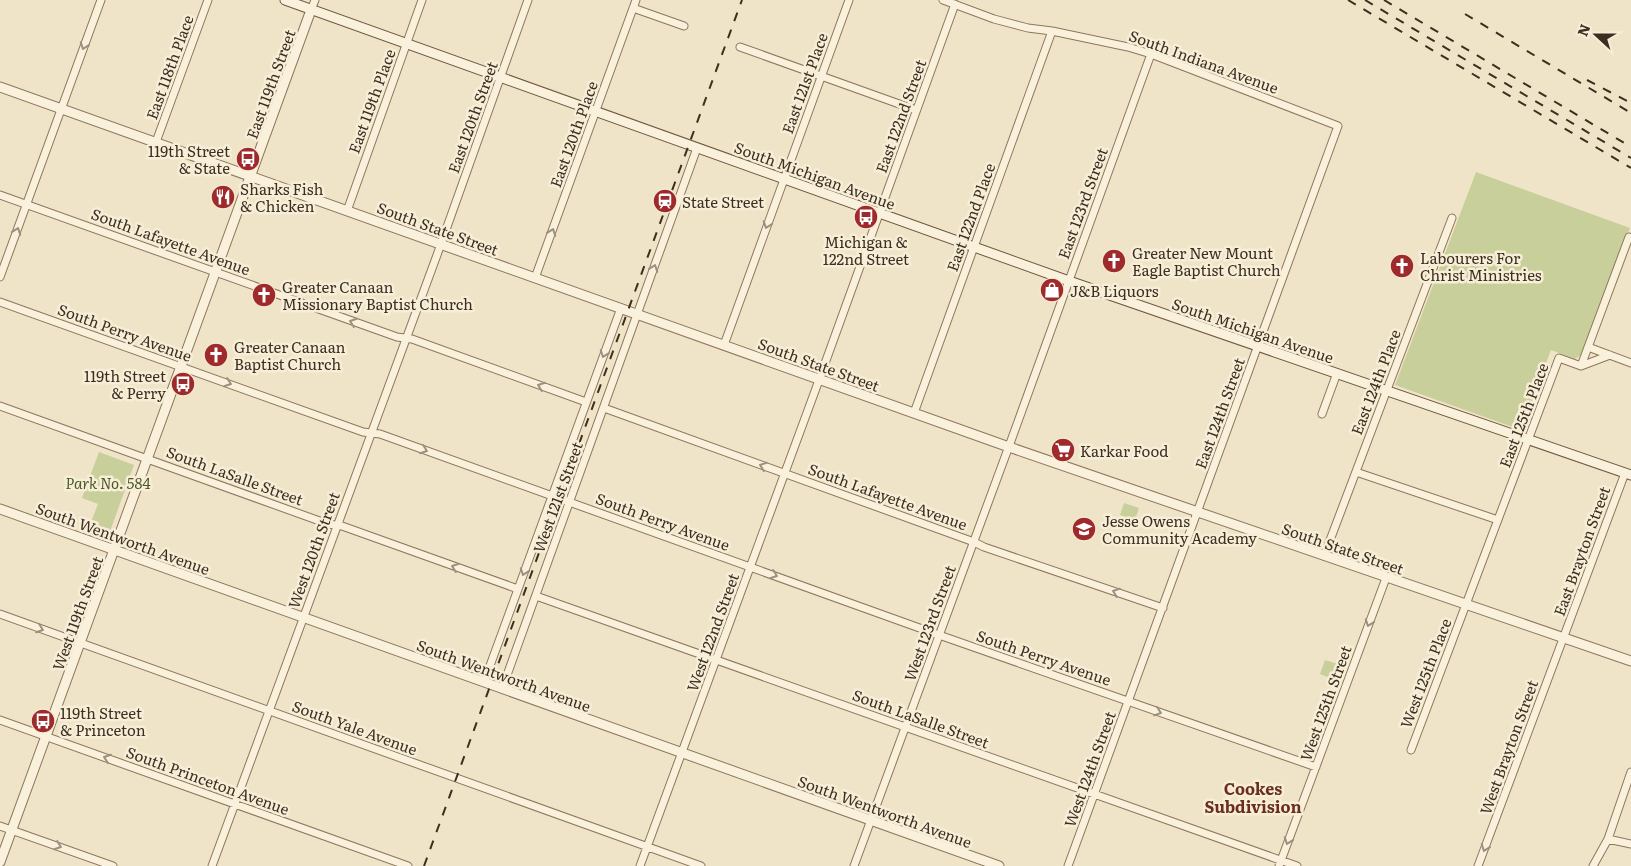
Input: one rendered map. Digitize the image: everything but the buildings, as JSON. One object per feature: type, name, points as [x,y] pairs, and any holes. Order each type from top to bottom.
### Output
[{"type":"street","points":[[0,277],[101,0]]},
{"type":"street","name":"East 118th Place","points":[[156,142],[208,0]]},
{"type":"street","name":"South Michigan Avenue","points":[[285,0],[1069,281],[1628,474]]},
{"type":"street","name":"East 119th Street","points":[[251,176],[315,0]]},
{"type":"street","name":"East 119th Place","points":[[347,210],[422,0]]},
{"type":"street","name":"East 120th Street","points":[[441,244],[528,0]]},
{"type":"street","name":"East 120th Place","points":[[535,278],[636,0]]},
{"type":"street","name":"East 121st Place","points":[[724,345],[849,0]]},
{"type":"street","name":"South Indiana Avenue","points":[[943,0],[994,19],[1028,28],[1052,31],[1128,47],[1150,54],[1338,126]]},
{"type":"street","name":"East 122nd Street","points":[[819,379],[955,4]]},
{"type":"street","points":[[633,8],[684,26]]},
{"type":"street","name":"East 122nd Place","points":[[914,413],[1052,31]]},
{"type":"street","points":[[740,47],[916,110]]},
{"type":"street","name":"East 123rd Street","points":[[1009,447],[1150,54]]},
{"type":"street","name":"South State Street","points":[[0,87],[1009,447],[1631,662]]},
{"type":"street","name":"East 124th Street","points":[[1197,513],[1338,126]]},
{"type":"street","name":"West 121st Street","points":[[502,689],[697,148]]},
{"type":"street","name":"West 119th Street","points":[[0,862],[251,176]]},
{"type":"street","name":"South Lafayette Avenue","points":[[0,195],[397,338],[412,339],[586,402]]},
{"type":"street","name":"East 124th Place","points":[[1324,556],[1452,218]]},
{"type":"street","points":[[1581,366],[1630,237]]},
{"type":"street","name":"West 120th Street","points":[[212,866],[441,244]]},
{"type":"street","name":"South Perry Avenue","points":[[0,302],[363,432],[380,434],[939,635],[1316,767]]},
{"type":"street","name":"West 121st Street","points":[[484,682],[621,308]]},
{"type":"street","points":[[1588,348],[1631,362]]},
{"type":"street","points":[[1581,366],[1610,355]]},
{"type":"street","name":"East 125th Place","points":[[1466,605],[1559,358],[1581,366]]},
{"type":"street","name":"South Michigan Avenue","points":[[1322,414],[1337,373]]},
{"type":"street","name":"West 122nd Street","points":[[640,866],[819,379]]},
{"type":"street","name":"South LaSalle Street","points":[[0,406],[518,589]]},
{"type":"street","name":"South Lafayette Avenue","points":[[604,408],[984,547],[1162,608]]},
{"type":"street","name":"West 123rd Street","points":[[854,866],[1009,447]]},
{"type":"street","points":[[1356,472],[1498,520]]},
{"type":"street","name":"East Brayton Street","points":[[1563,638],[1628,474]]},
{"type":"street","name":"South Wentworth Avenue","points":[[0,509],[999,866]]},
{"type":"street","name":"West 124th Street","points":[[1068,866],[1197,513]]},
{"type":"street","name":"West 125th Street","points":[[1280,863],[1386,578]]},
{"type":"street","name":"South LaSalle Street","points":[[536,596],[1094,794],[1280,863],[1297,866]]},
{"type":"street","name":"West 125th Place","points":[[1411,750],[1466,605]]},
{"type":"street","name":"South Yale Avenue","points":[[0,614],[701,866]]},
{"type":"street","name":"West Brayton Street","points":[[1478,866],[1563,638]]},
{"type":"street","name":"South Princeton Avenue","points":[[0,720],[408,866]]},
{"type":"street","points":[[1593,866],[1608,839],[1631,772]]},
{"type":"street","points":[[0,826],[113,866]]},
{"type":"street","points":[[1608,839],[1631,844]]},
{"type":"green space","points":[[1476,172],[1630,228],[1581,355],[1575,359],[1551,350],[1521,430],[1395,385]]},
{"type":"green space","name":"Park No. 584","points":[[99,452],[134,465],[108,537],[88,530],[98,504],[82,498]]},
{"type":"green space","points":[[1124,503],[1139,508],[1135,520],[1120,515]]},
{"type":"green space","points":[[1325,660],[1338,664],[1332,679],[1320,674]]},
{"type":"railway","points":[[424,866],[742,0]]},
{"type":"railway","points":[[1348,0],[1631,168]]},
{"type":"railway","points":[[1365,0],[1631,158]]},
{"type":"railway","points":[[1384,0],[1631,147]]},
{"type":"railway","points":[[1465,14],[1631,113]]},
{"type":"railway","points":[[1587,80],[1631,103]]},
{"type":"place","name":"119th Street & State","points":[[248,159]]},
{"type":"place","name":"Sharks Fish & Chicken","points":[[223,197]]},
{"type":"place","name":"State Street","points":[[665,201]]},
{"type":"place","name":"Michigan & 122nd Street","points":[[866,217]]},
{"type":"place","name":"Greater New Mount Eagle Baptist Church","points":[[1114,261]]},
{"type":"place","name":"Labourers For Christ Ministries","points":[[1402,266]]},
{"type":"place","name":"J&B Liquors","points":[[1052,290]]},
{"type":"place","name":"Greater Canaan Missionary Baptist Church","points":[[264,295]]},
{"type":"place","name":"Greater Canaan Baptist Church","points":[[216,355]]},
{"type":"place","name":"119th Street & Perry","points":[[183,384]]},
{"type":"place","name":"Karkar Food","points":[[1063,450]]},
{"type":"place","name":"Jesse Owens Community Academy","points":[[1084,529]]},
{"type":"place","name":"119th Street & Princeton","points":[[43,721]]},
{"type":"district","name":"Cookes Subdivision","points":[[1253,797]]}]
